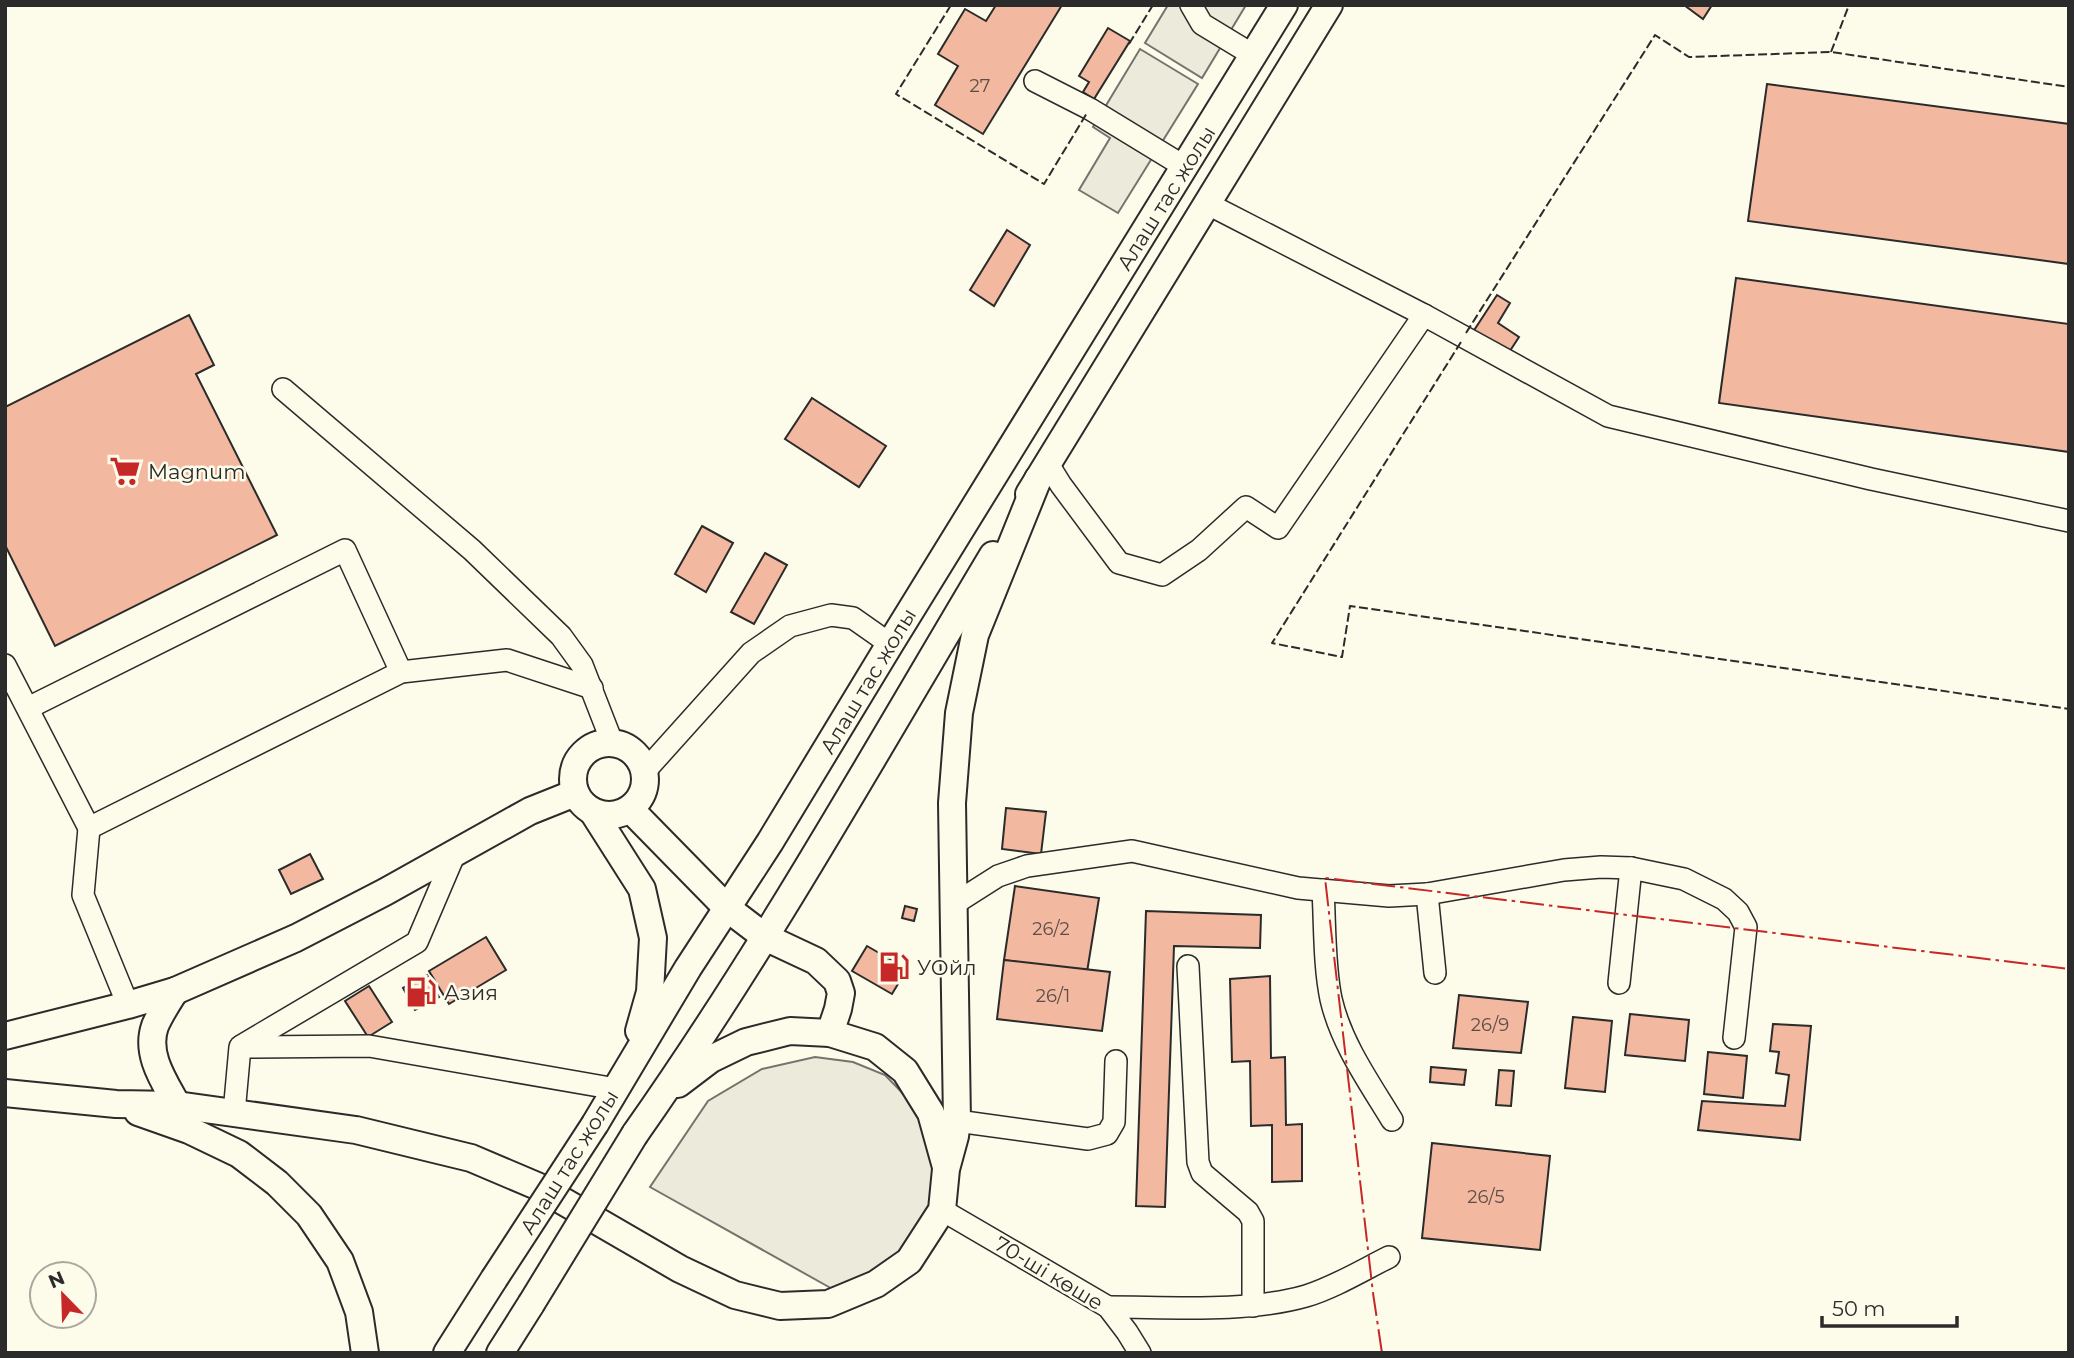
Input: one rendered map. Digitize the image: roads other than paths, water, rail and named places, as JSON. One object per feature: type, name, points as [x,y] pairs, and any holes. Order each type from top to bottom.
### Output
[{"type":"main road","name":"Алаш тас жолы","points":[[447,1353],[595,1124],[688,968],[770,842],[1284,5]]},
{"type":"main road","name":"Алаш тас жолы","points":[[500,1353],[635,1133],[663,1095],[765,937],[1043,472],[1329,5]]},
{"type":"main road","points":[[5,1093],[116,1104],[177,1105],[356,1130],[471,1158],[537,1186],[680,1269],[735,1295],[780,1306],[828,1304],[877,1284],[909,1261],[942,1210],[946,1168],[957,1121],[952,803],[959,713],[975,635],[1043,472]]},
{"type":"main road","points":[[593,812],[612,816],[630,809],[643,792],[645,771],[633,751],[623,745],[612,742],[588,749],[579,757],[573,769],[572,781],[579,801],[593,812],[642,889],[653,938],[650,992],[622,1078]]},
{"type":"main road","points":[[5,1036],[175,991],[296,938],[386,892],[530,811],[575,793]]},
{"type":"main road","points":[[630,809],[727,908],[765,937],[816,961],[837,981],[841,993],[830,1032]]},
{"type":"main road","points":[[175,991],[155,1026],[151,1045],[158,1068],[177,1105]]},
{"type":"main road","points":[[663,1095],[710,1059],[746,1042],[790,1031],[830,1032],[875,1047],[905,1071],[931,1113],[946,1168]]},
{"type":"main road","points":[[116,1104],[189,1130],[239,1154],[277,1183],[309,1215],[340,1261],[359,1312],[365,1353]]},
{"type":"lane","points":[[1191,5],[1202,24],[1253,55]]},
{"type":"lane","points":[[1035,80],[1090,109],[1185,167]]},
{"type":"lane","points":[[1208,204],[1424,315],[1608,416],[1871,479],[2069,521]]},
{"type":"lane","points":[[1043,472],[1061,485],[1119,562],[1163,575],[1199,550],[1246,508],[1278,528],[1424,315]]},
{"type":"lane","points":[[283,389],[472,550],[561,636],[582,665],[612,742]]},
{"type":"lane","points":[[27,708],[345,550],[401,672]]},
{"type":"lane","points":[[645,771],[751,653],[790,626],[831,615],[853,618],[890,644]]},
{"type":"lane","points":[[89,828],[401,672],[507,660],[592,688]]},
{"type":"lane","points":[[5,665],[89,828],[83,895],[128,1005]]},
{"type":"lane","points":[[954,904],[998,876],[1027,866],[1132,851],[1298,888],[1389,896],[1426,894],[1564,870],[1631,868],[1684,879],[1724,900],[1738,912],[1746,927],[1734,1038]]},
{"type":"lane","points":[[240,1047],[417,942],[455,853]]},
{"type":"lane","points":[[1619,982],[1631,868]]},
{"type":"lane","points":[[1323,890],[1331,999],[1346,1043],[1392,1121]]},
{"type":"lane","points":[[1426,894],[1435,973]]},
{"type":"lane","points":[[1188,966],[1198,1162],[1202,1173],[1248,1212],[1253,1222],[1253,1306]]},
{"type":"lane","points":[[240,1047],[369,1046],[622,1078]]},
{"type":"lane","points":[[234,1113],[240,1047]]},
{"type":"lane","points":[[957,1121],[1088,1139],[1107,1134],[1114,1122],[1116,1061]]},
{"type":"lane","name":"70-ші көше","points":[[942,1210],[1108,1307],[1140,1353]]},
{"type":"lane","points":[[1108,1307],[1253,1306],[1304,1296],[1335,1286],[1389,1257]]},
{"type":"place","name":"Magnum","points":[[125,471]]},
{"type":"place","name":"УОйл","points":[[894,967]]},
{"type":"place","name":"Азия","points":[[421,992]]}]
